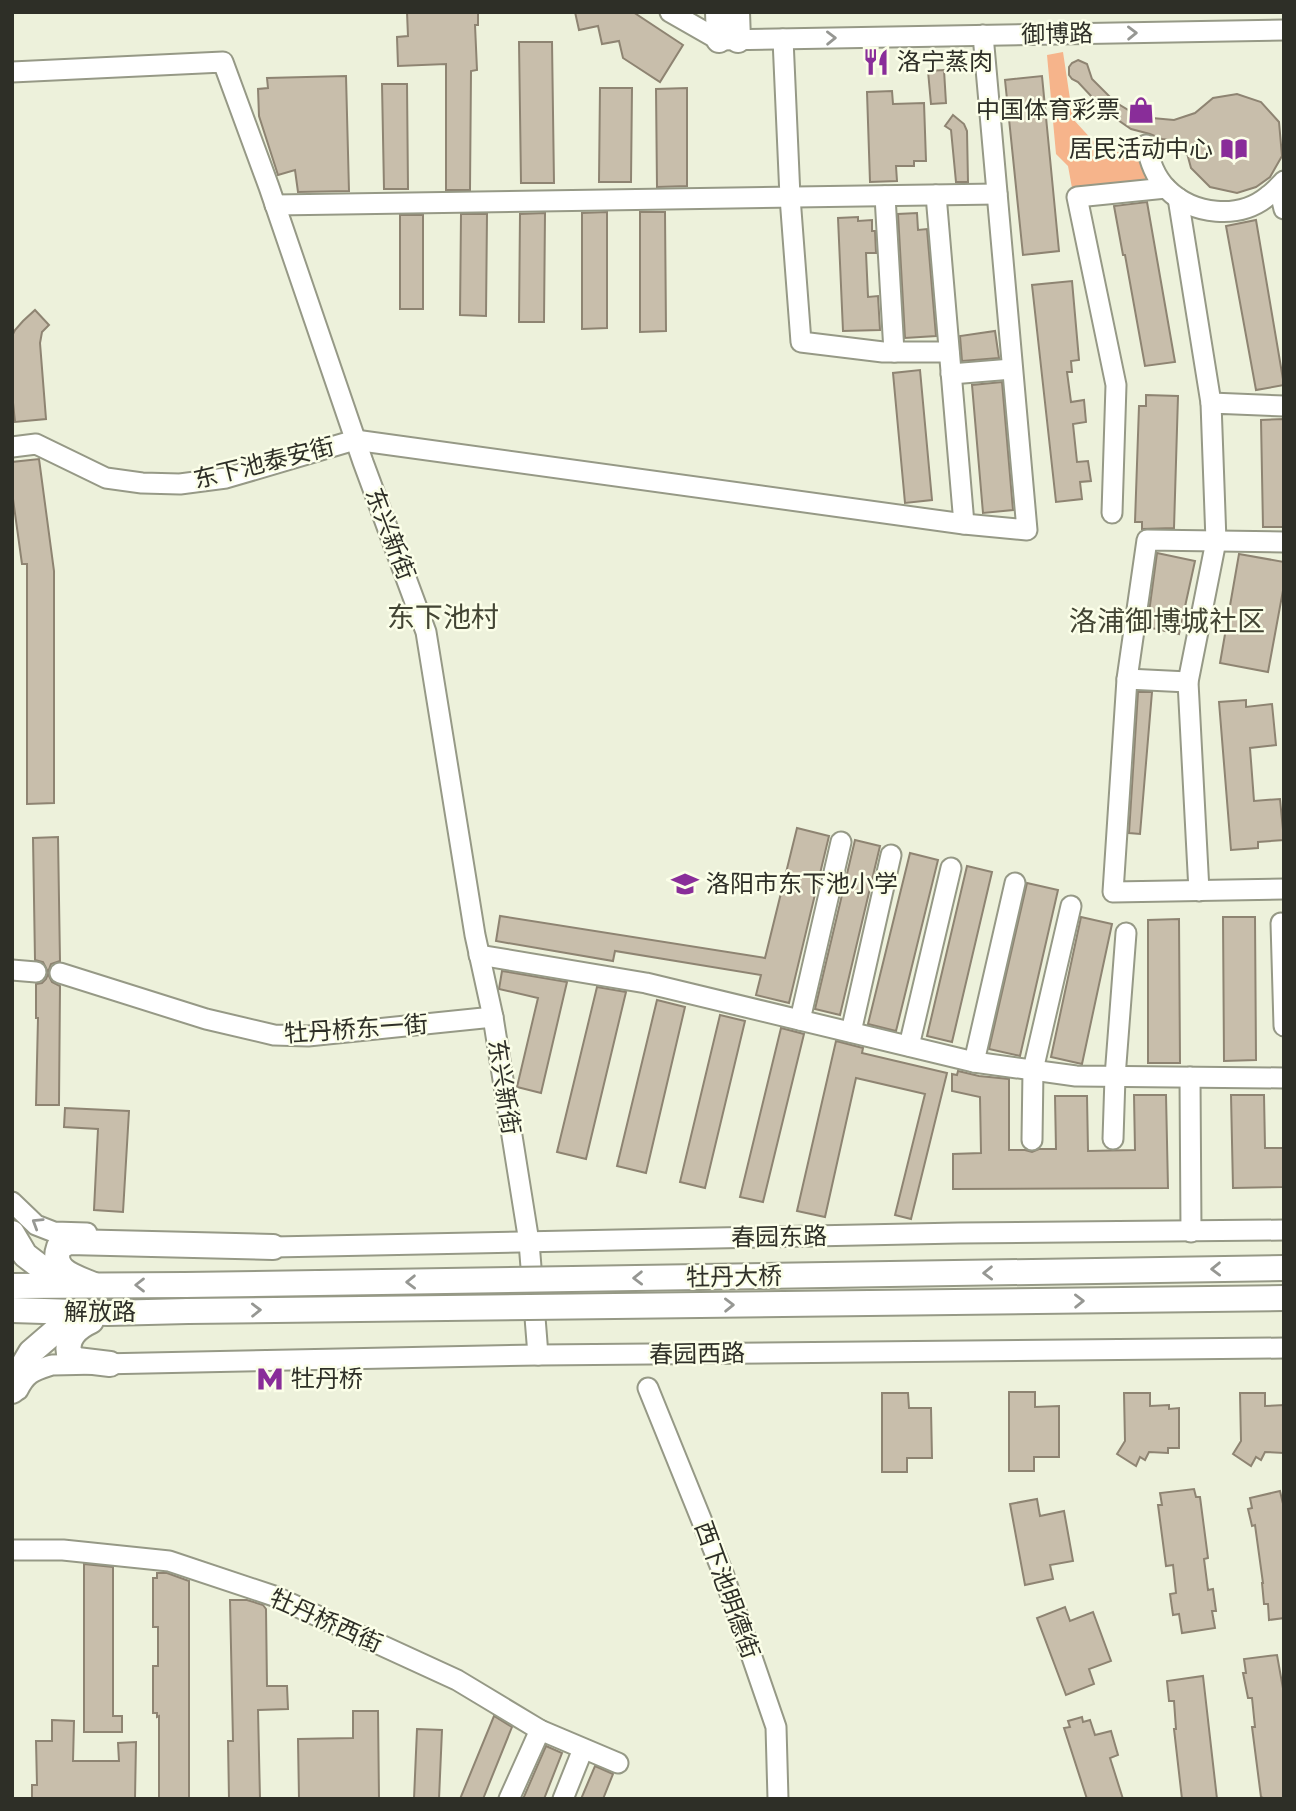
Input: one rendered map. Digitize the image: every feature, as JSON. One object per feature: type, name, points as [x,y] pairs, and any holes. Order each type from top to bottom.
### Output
[{"type":"main road","points":[[718,12],[729,40]]},
{"type":"main road","points":[[729,40],[737,12]]},
{"type":"main road","points":[[12,1233],[25,1255],[51,1275],[94,1285]]},
{"type":"main road","points":[[94,1285],[63,1271],[57,1264],[59,1248],[69,1242],[273,1247]]},
{"type":"main road","name":"牡丹大桥","points":[[185,1285],[1284,1268]]},
{"type":"main road","name":"解放路","points":[[12,1286],[185,1285]]},
{"type":"main road","name":"牡丹大桥","points":[[188,1311],[1284,1298]]},
{"type":"main road","name":"解放路","points":[[12,1310],[108,1313],[188,1311]]},
{"type":"main road","points":[[108,1313],[82,1325],[71,1336],[67,1345],[69,1354],[77,1360],[110,1364]]},
{"type":"main road","points":[[12,1391],[15,1379],[31,1352],[60,1327],[108,1313]]},
{"type":"street","points":[[670,12],[729,40]]},
{"type":"street","name":"御博路","points":[[729,40],[1284,30]]},
{"type":"street","points":[[355,440],[964,524],[1027,530],[983,35]]},
{"type":"street","points":[[783,39],[790,197],[801,342],[894,352],[949,352]]},
{"type":"street","name":"东兴新街","points":[[12,72],[223,62],[355,440],[426,632],[529,1242],[538,1355]]},
{"type":"street","points":[[1146,145],[1157,175],[1172,193],[1199,209],[1223,212],[1246,208],[1282,194]]},
{"type":"street","points":[[1172,193],[1211,403],[1216,541],[1188,682],[1199,891]]},
{"type":"street","points":[[1112,513],[1116,385],[1077,197],[1172,193]]},
{"type":"street","points":[[275,205],[997,194]]},
{"type":"street","points":[[936,195],[964,524]]},
{"type":"street","points":[[885,196],[894,352]]},
{"type":"street","points":[[951,373],[1012,369]]},
{"type":"street","points":[[1211,403],[1284,405]]},
{"type":"street","name":"东下池泰安街","points":[[12,447],[36,444],[106,478],[180,484],[226,478],[355,440]]},
{"type":"street","points":[[1284,542],[1147,540],[1127,679],[1113,892],[1284,889]]},
{"type":"street","points":[[1127,679],[1188,682]]},
{"type":"street","points":[[800,1020],[841,842]]},
{"type":"street","points":[[851,1032],[891,855]]},
{"type":"street","points":[[909,1046],[951,868]]},
{"type":"street","points":[[974,1062],[1015,883]]},
{"type":"street","points":[[1032,1140],[1033,1070],[1071,906]]},
{"type":"street","points":[[1281,923],[1284,1027]]},
{"type":"street","points":[[1113,1139],[1126,933]]},
{"type":"street","points":[[479,955],[646,983],[974,1062],[1076,1076],[1284,1078]]},
{"type":"street","points":[[12,970],[36,972]]},
{"type":"street","name":"牡丹桥东一街","points":[[60,973],[206,1019],[274,1035],[308,1036],[493,1017]]},
{"type":"street","points":[[1190,1077],[1191,1232]]},
{"type":"street","name":"春园东路","points":[[12,1202],[36,1226],[54,1232],[156,1233],[273,1247],[959,1233],[1284,1230]]},
{"type":"street","name":"春园西路","points":[[12,1401],[30,1372],[52,1365],[538,1355],[1284,1348]]},
{"type":"street","name":"西下池明德街","points":[[648,1388],[723,1573],[776,1727],[778,1799]]},
{"type":"street","name":"牡丹桥西街","points":[[12,1550],[62,1550],[169,1561],[274,1596],[457,1680],[540,1730],[618,1763]]},
{"type":"street","points":[[509,1799],[540,1730]]},
{"type":"street","points":[[563,1799],[583,1749]]},
{"type":"shaded area","points":[[1063,52],[1073,119],[1095,143],[1118,152],[1138,154],[1148,180],[1142,183],[1072,188],[1068,166],[1056,154],[1047,55]]},
{"type":"building","points":[[407,12],[478,12],[478,25],[475,25],[477,70],[471,71],[470,190],[446,190],[446,64],[398,66],[397,37],[408,36]]},
{"type":"building","points":[[575,12],[633,12],[683,45],[660,82],[623,58],[619,41],[602,44],[598,26],[579,30]]},
{"type":"building","points":[[519,42],[552,42],[554,183],[521,183]]},
{"type":"building","name":"居民活动中心","points":[[1078,60],[1087,64],[1092,79],[1115,102],[1130,111],[1152,118],[1174,120],[1195,113],[1213,98],[1237,94],[1261,102],[1279,122],[1282,156],[1270,177],[1256,187],[1237,193],[1210,187],[1191,168],[1184,142],[1162,139],[1131,129],[1105,111],[1069,75],[1069,67]]},
{"type":"building","points":[[944,70],[946,103],[931,104],[928,71]]},
{"type":"building","points":[[346,76],[349,191],[298,192],[295,170],[278,175],[259,116],[258,89],[268,88],[267,78]]},
{"type":"building","points":[[1042,76],[1059,251],[1023,255],[1005,80]]},
{"type":"building","points":[[382,84],[407,84],[408,189],[384,189]]},
{"type":"building","points":[[600,88],[632,88],[631,182],[599,182]]},
{"type":"building","points":[[687,88],[687,186],[657,187],[656,89]]},
{"type":"building","points":[[892,91],[893,104],[924,103],[926,161],[914,161],[914,166],[896,166],[897,181],[870,182],[867,92]]},
{"type":"building","points":[[953,115],[964,124],[967,131],[968,182],[956,182],[951,130],[945,126]]},
{"type":"building","points":[[1147,202],[1175,362],[1145,366],[1114,206]]},
{"type":"building","points":[[607,212],[607,328],[582,329],[582,213]]},
{"type":"building","points":[[640,212],[665,212],[666,331],[640,332]]},
{"type":"building","points":[[545,213],[544,322],[519,322],[520,214]]},
{"type":"building","points":[[917,213],[918,230],[927,229],[936,336],[905,338],[898,214]]},
{"type":"building","points":[[461,214],[487,214],[486,316],[460,315]]},
{"type":"building","points":[[400,215],[423,215],[423,309],[400,309]]},
{"type":"building","points":[[858,217],[858,221],[872,220],[872,231],[875,231],[876,253],[866,253],[868,297],[878,296],[880,330],[843,331],[838,218]]},
{"type":"building","points":[[1256,220],[1284,385],[1256,390],[1226,226]]},
{"type":"building","points":[[1072,281],[1079,360],[1071,361],[1072,372],[1067,372],[1071,402],[1084,400],[1086,422],[1073,424],[1077,462],[1088,461],[1091,481],[1080,482],[1082,499],[1056,502],[1032,285]]},
{"type":"building","points":[[35,310],[49,325],[42,332],[40,343],[46,419],[15,422],[12,336]]},
{"type":"building","points":[[995,331],[999,358],[962,361],[960,336]]},
{"type":"building","points":[[920,370],[932,500],[905,503],[893,373]]},
{"type":"building","points":[[1002,382],[1013,510],[983,513],[972,385]]},
{"type":"building","points":[[1146,395],[1178,396],[1174,528],[1142,529],[1142,522],[1135,522],[1139,406],[1146,406]]},
{"type":"building","points":[[1284,419],[1284,527],[1263,527],[1261,420]]},
{"type":"building","points":[[39,459],[54,571],[54,803],[27,804],[27,564],[22,564],[12,492],[12,462]]},
{"type":"building","points":[[1157,553],[1195,561],[1179,634],[1147,627]]},
{"type":"building","points":[[1239,554],[1284,562],[1284,585],[1268,672],[1220,663]]},
{"type":"building","points":[[1138,692],[1152,692],[1140,834],[1129,833]]},
{"type":"building","points":[[1246,700],[1246,707],[1272,704],[1276,745],[1250,748],[1254,801],[1280,799],[1284,840],[1258,842],[1258,848],[1231,850],[1219,702]]},
{"type":"building","points":[[797,828],[829,836],[789,1003],[756,995],[761,975],[615,951],[613,961],[496,941],[500,916],[765,958]]},
{"type":"building","points":[[58,837],[60,961],[51,964],[48,972],[43,962],[35,960],[33,838]]},
{"type":"building","points":[[855,840],[880,846],[840,1015],[815,1009]]},
{"type":"building","points":[[910,853],[938,860],[896,1031],[868,1024]]},
{"type":"building","points":[[967,866],[992,872],[952,1042],[927,1036]]},
{"type":"building","points":[[1027,883],[1058,890],[1020,1056],[989,1049]]},
{"type":"building","points":[[1081,917],[1112,924],[1082,1064],[1051,1057]]},
{"type":"building","points":[[1223,917],[1255,917],[1256,1060],[1224,1061]]},
{"type":"building","points":[[1179,919],[1180,1063],[1148,1063],[1148,920]]},
{"type":"building","points":[[502,971],[567,982],[541,1093],[517,1087],[538,998],[499,989]]},
{"type":"building","points":[[48,974],[52,982],[60,986],[59,1105],[36,1105],[36,984],[42,983]]},
{"type":"building","points":[[597,987],[626,992],[586,1159],[557,1152]]},
{"type":"building","points":[[657,1000],[685,1007],[646,1173],[617,1166]]},
{"type":"building","points":[[720,1015],[745,1021],[705,1188],[680,1182]]},
{"type":"building","points":[[781,1028],[804,1034],[763,1202],[740,1197]]},
{"type":"building","points":[[836,1041],[863,1048],[862,1053],[947,1073],[911,1219],[895,1215],[925,1094],[856,1078],[825,1217],[797,1211]]},
{"type":"building","points":[[958,1071],[1009,1079],[1009,1150],[1032,1152],[1039,1149],[1056,1149],[1055,1096],[1087,1096],[1088,1151],[1135,1150],[1134,1095],[1166,1095],[1168,1188],[953,1189],[953,1154],[981,1153],[980,1097],[952,1091],[952,1074],[957,1075]]},
{"type":"building","points":[[1231,1095],[1264,1095],[1265,1148],[1284,1148],[1284,1187],[1233,1188]]},
{"type":"building","points":[[65,1108],[129,1111],[123,1212],[94,1210],[98,1129],[64,1127]]},
{"type":"building","points":[[1009,1392],[1035,1392],[1035,1407],[1059,1406],[1059,1457],[1034,1457],[1034,1471],[1009,1471]]},
{"type":"building","points":[[882,1393],[908,1393],[909,1408],[931,1408],[932,1458],[907,1458],[907,1472],[882,1472]]},
{"type":"building","points":[[1124,1393],[1150,1393],[1150,1406],[1169,1405],[1169,1409],[1179,1408],[1179,1448],[1168,1448],[1168,1453],[1149,1452],[1145,1460],[1140,1457],[1136,1466],[1117,1454],[1125,1441]]},
{"type":"building","points":[[1240,1393],[1265,1393],[1265,1406],[1284,1405],[1284,1453],[1265,1452],[1261,1460],[1256,1457],[1251,1466],[1233,1454],[1241,1441]]},
{"type":"building","points":[[1194,1489],[1196,1497],[1200,1497],[1208,1558],[1204,1559],[1208,1590],[1213,1589],[1216,1611],[1212,1611],[1215,1628],[1182,1633],[1179,1614],[1173,1615],[1170,1594],[1176,1593],[1173,1565],[1166,1566],[1158,1505],[1162,1505],[1160,1493]]},
{"type":"building","points":[[1280,1491],[1284,1508],[1284,1618],[1269,1620],[1268,1604],[1264,1604],[1255,1525],[1252,1526],[1248,1509],[1252,1508],[1250,1498]]},
{"type":"building","points":[[1037,1499],[1040,1516],[1064,1511],[1073,1561],[1050,1565],[1053,1579],[1025,1585],[1010,1504]]},
{"type":"building","points":[[84,1564],[113,1567],[113,1716],[122,1716],[122,1732],[84,1732]]},
{"type":"building","points":[[157,1573],[167,1573],[189,1581],[189,1799],[159,1799],[159,1716],[153,1713],[153,1666],[158,1666],[158,1627],[153,1627],[153,1578],[157,1578]]},
{"type":"building","points":[[230,1600],[247,1600],[263,1605],[266,1609],[267,1686],[287,1686],[288,1709],[258,1710],[260,1799],[229,1799],[228,1741],[233,1741]]},
{"type":"building","points":[[1065,1607],[1070,1621],[1093,1612],[1111,1661],[1089,1669],[1094,1684],[1066,1695],[1037,1618]]},
{"type":"building","points":[[1277,1655],[1284,1694],[1284,1799],[1265,1799],[1261,1797],[1252,1727],[1255,1727],[1252,1698],[1248,1698],[1243,1673],[1246,1673],[1244,1659]]},
{"type":"building","points":[[1203,1676],[1217,1799],[1182,1799],[1174,1729],[1174,1701],[1169,1701],[1167,1681]]},
{"type":"building","points":[[353,1711],[378,1711],[379,1799],[299,1799],[298,1739],[353,1738]]},
{"type":"building","points":[[494,1716],[512,1727],[483,1799],[460,1799]]},
{"type":"building","points":[[1082,1717],[1083,1722],[1090,1720],[1095,1735],[1111,1731],[1118,1755],[1110,1758],[1123,1799],[1087,1799],[1064,1728],[1070,1727],[1068,1721]]},
{"type":"building","points":[[52,1720],[74,1721],[73,1761],[119,1761],[118,1743],[136,1742],[135,1799],[32,1799],[32,1785],[37,1785],[36,1741],[52,1741]]},
{"type":"building","points":[[417,1729],[442,1730],[439,1799],[414,1799]]},
{"type":"building","points":[[546,1746],[562,1753],[544,1799],[523,1799]]},
{"type":"building","points":[[595,1766],[613,1774],[603,1799],[581,1799]]},
{"type":"place","name":"洛宁蒸肉","points":[[876,62]]},
{"type":"place","name":"中国体育彩票","points":[[1141,110]]},
{"type":"place","name":"居民活动中心","points":[[1234,149]]},
{"type":"place","name":"洛阳市东下池小学","points":[[685,884]]},
{"type":"place","name":"牡丹桥","points":[[270,1379]]},
{"type":"district","name":"东下池村","points":[[443,617]]},
{"type":"district","name":"洛浦御博城社区","points":[[1167,621]]}]
